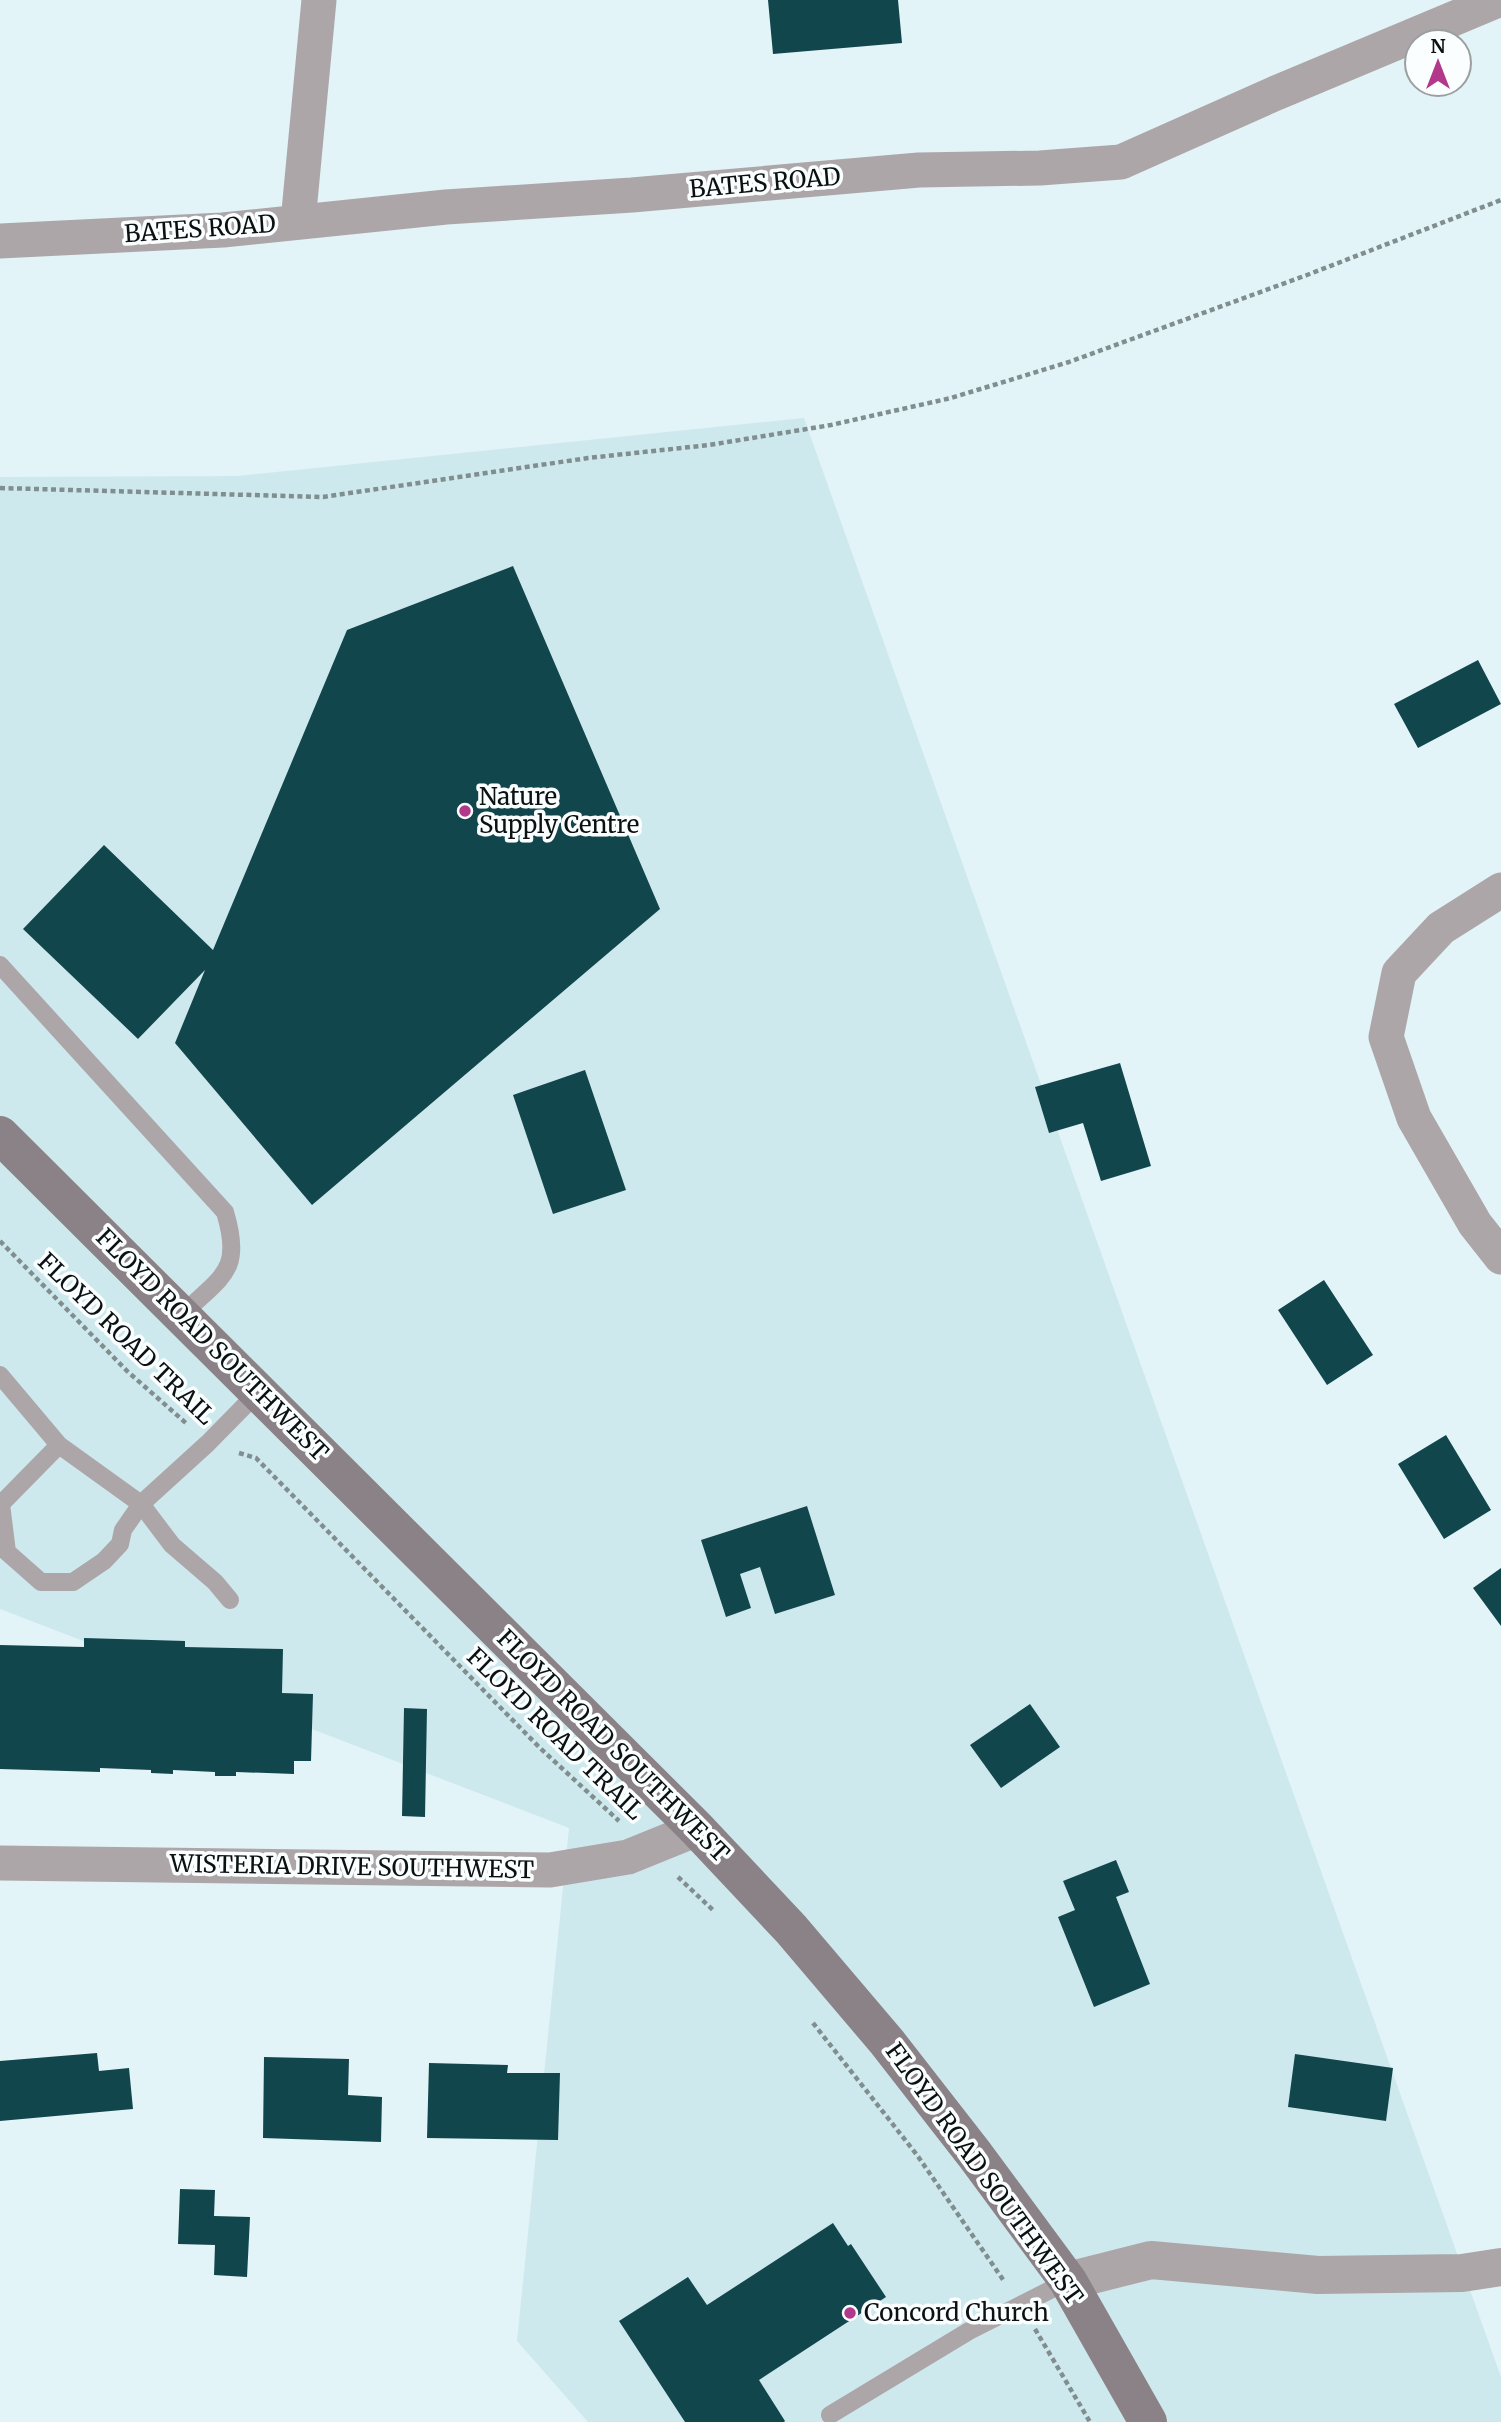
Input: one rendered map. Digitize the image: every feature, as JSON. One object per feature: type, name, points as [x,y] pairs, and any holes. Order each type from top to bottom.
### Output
[{"type":"main road","name":"FLOYD ROAD SOUTHWEST","points":[[0,1135],[697,1829],[791,1929],[887,2042],[1068,2281],[1148,2422]]},
{"type":"street","points":[[298,222],[319,0]]},
{"type":"street","name":"BATES ROAD","points":[[0,242],[223,230],[446,207],[632,195],[919,170],[1040,168],[1121,162],[1276,93],[1498,0]]},
{"type":"street","points":[[1501,890],[1441,928],[1399,973],[1386,1037],[1413,1118],[1475,1224],[1501,1257]]},
{"type":"street","name":"WISTERIA DRIVE SOUTHWEST","points":[[0,1863],[550,1870],[628,1857],[697,1829]]},
{"type":"street","points":[[1068,2281],[1151,2260],[1318,2275],[1462,2273],[1501,2267]]},
{"type":"lane","points":[[0,965],[225,1212],[233,1253],[228,1268],[182,1315]]},
{"type":"lane","points":[[0,1375],[59,1445],[141,1504],[172,1545],[215,1582],[230,1600]]},
{"type":"lane","points":[[59,1445],[1,1504],[7,1552],[41,1582],[73,1582],[104,1561],[120,1544],[123,1530],[141,1504],[208,1443],[259,1391]]},
{"type":"lane","points":[[830,2415],[969,2331],[1068,2281]]},
{"type":"path","points":[[0,488],[323,497],[588,457],[709,445],[831,425],[951,398],[1069,362],[1295,280],[1501,200]]},
{"type":"path","name":"FLOYD ROAD TRAIL","points":[[0,1241],[127,1371],[208,1443],[256,1458],[540,1748],[724,1921]]},
{"type":"path","points":[[811,2020],[917,2155],[1021,2305],[1090,2422]]},
{"type":"shaded area","points":[[804,418],[1501,2377],[1501,2422],[588,2422],[517,2341],[569,1828],[0,1609],[0,477],[237,476]]},
{"type":"building","points":[[768,0],[898,0],[902,43],[773,54]]},
{"type":"building","points":[[513,566],[660,909],[312,1205],[175,1043],[205,970],[138,1039],[23,929],[104,845],[213,950],[347,630]]},
{"type":"building","points":[[1478,660],[1501,704],[1418,748],[1394,704]]},
{"type":"building","points":[[1120,1063],[1151,1166],[1101,1181],[1083,1123],[1049,1133],[1035,1087]]},
{"type":"building","points":[[585,1070],[626,1190],[553,1214],[513,1095]]},
{"type":"building","points":[[1324,1280],[1373,1355],[1327,1385],[1278,1310]]},
{"type":"building","points":[[1446,1435],[1491,1510],[1444,1539],[1398,1464]]},
{"type":"building","points":[[807,1506],[835,1595],[775,1614],[760,1567],[740,1574],[751,1608],[726,1617],[701,1540]]},
{"type":"building","points":[[1501,1568],[1501,1626],[1473,1588]]},
{"type":"building","points":[[84,1638],[185,1641],[185,1647],[283,1649],[282,1693],[313,1694],[311,1761],[294,1761],[294,1774],[236,1772],[236,1776],[173,1770],[173,1774],[151,1773],[151,1770],[100,1768],[100,1772],[0,1769],[0,1645],[84,1647]]},
{"type":"building","points":[[1030,1704],[1060,1747],[1001,1788],[970,1745]]},
{"type":"building","points":[[404,1708],[427,1709],[425,1817],[402,1816]]},
{"type":"building","points":[[1116,1860],[1129,1892],[1116,1897],[1150,1984],[1094,2007],[1058,1917],[1075,1910],[1063,1881]]},
{"type":"building","points":[[97,2053],[99,2071],[129,2068],[133,2109],[0,2121],[0,2061]]},
{"type":"building","points":[[1295,2054],[1393,2068],[1386,2121],[1288,2107]]},
{"type":"building","points":[[264,2057],[349,2059],[348,2095],[382,2097],[381,2142],[263,2138]]},
{"type":"building","points":[[429,2063],[508,2065],[507,2073],[560,2073],[558,2140],[427,2138]]},
{"type":"building","points":[[180,2189],[215,2190],[214,2216],[250,2217],[247,2277],[214,2275],[215,2245],[178,2244]]},
{"type":"building","points":[[833,2223],[848,2246],[851,2244],[886,2297],[759,2380],[784,2422],[685,2422],[619,2321],[688,2277],[707,2305]]},
{"type":"place","name":"Nature Supply Centre","points":[[465,811]]},
{"type":"place","name":"Concord Church","points":[[850,2313]]}]
